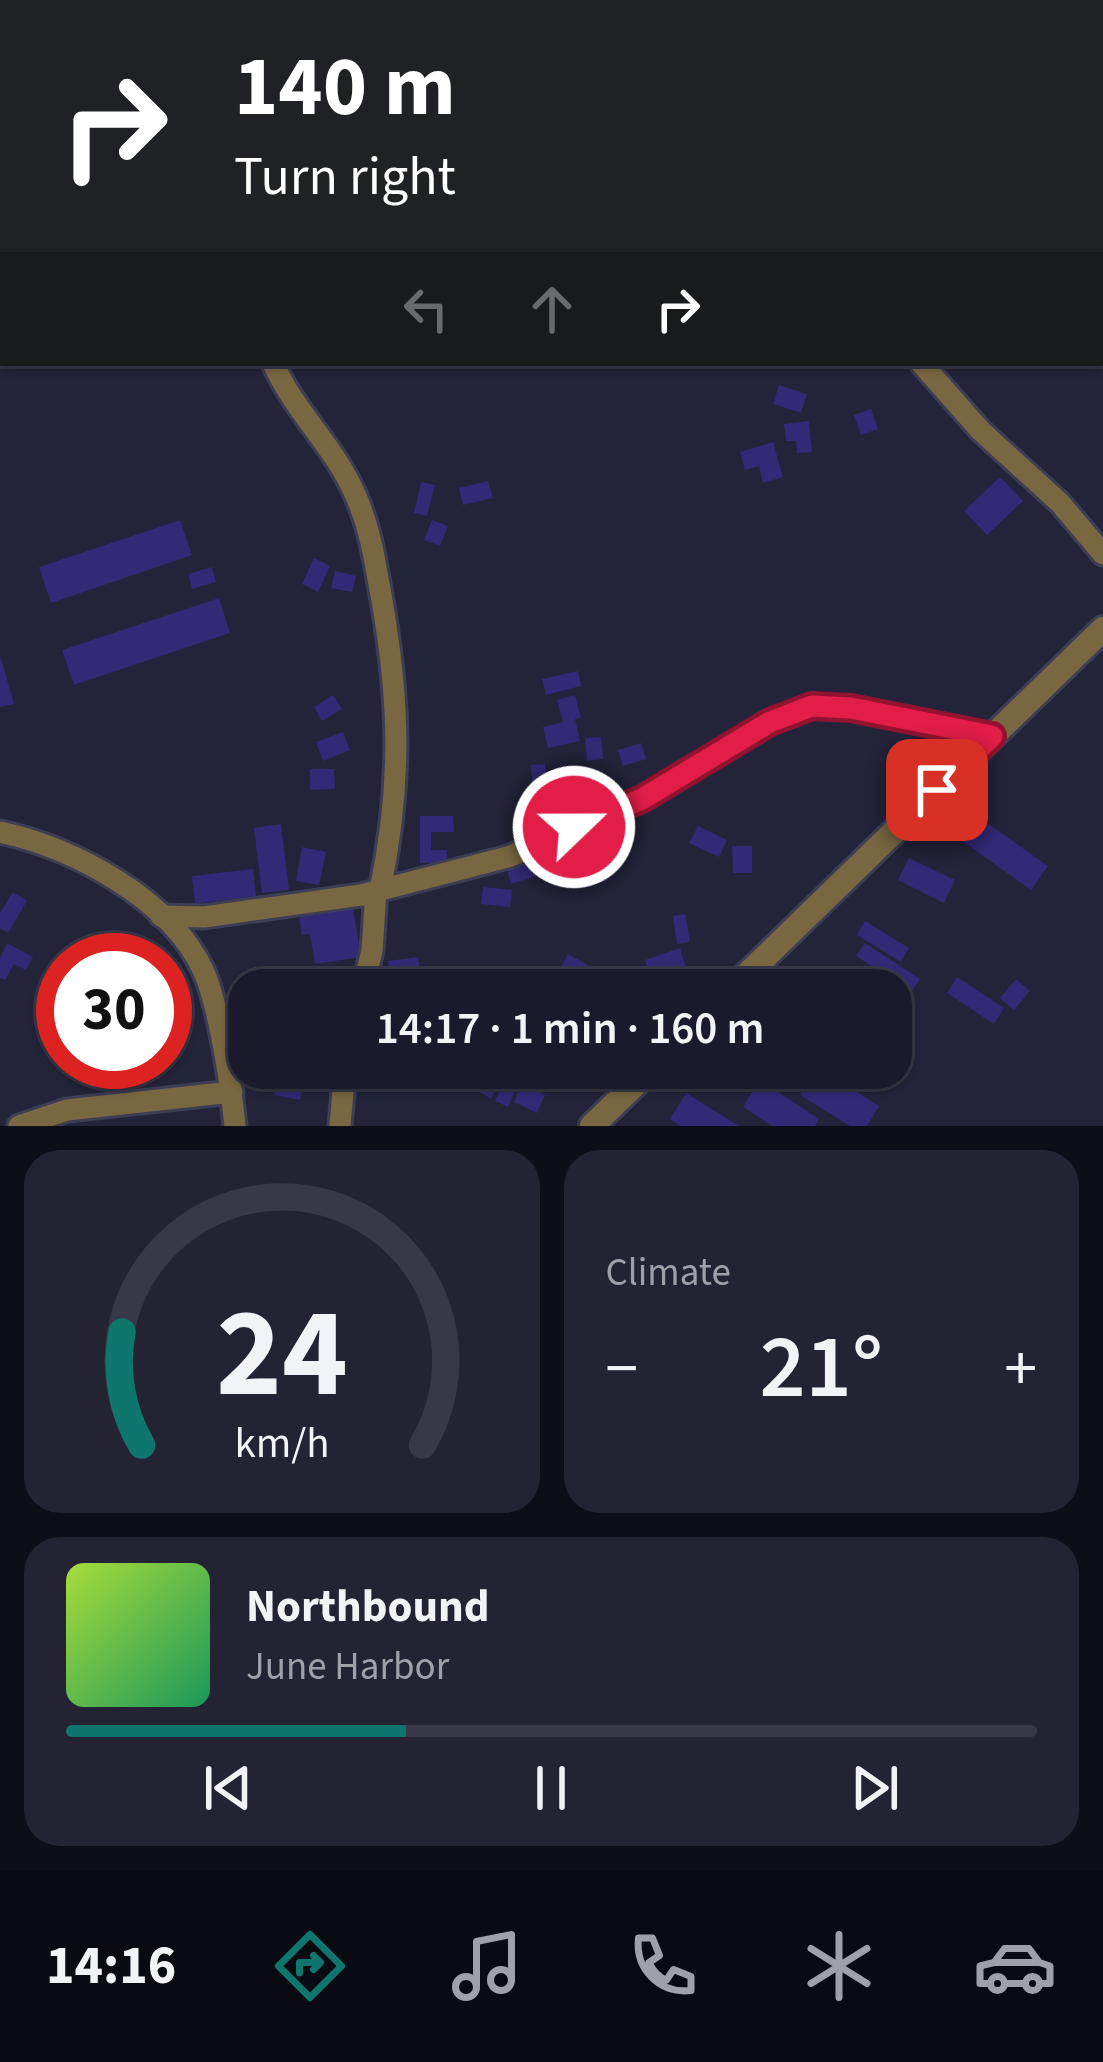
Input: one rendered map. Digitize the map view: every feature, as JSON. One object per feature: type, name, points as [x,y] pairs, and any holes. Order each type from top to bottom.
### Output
[{"type":"street","points":[[274,366],[284,388],[339,462],[372,538],[390,630],[397,698],[392,832],[367,969]]},
{"type":"street","points":[[924,366],[981,431],[1060,503],[1103,554]]},
{"type":"street","points":[[753,969],[1103,629]]},
{"type":"street","points":[[161,916],[205,916],[378,891],[508,857],[642,799],[770,722],[812,706],[851,708],[992,736]]},
{"type":"street","points":[[0,832],[87,865],[179,933],[204,972],[236,1126]]},
{"type":"street","points":[[340,1126],[343,1089]]},
{"type":"street","points":[[592,1126],[630,1089]]},
{"type":"street","points":[[20,1126],[67,1110],[232,1092]]},
{"type":"building","points":[[779,385],[807,394],[801,413],[773,404]]},
{"type":"building","points":[[871,409],[878,429],[861,435],[854,415]]},
{"type":"building","points":[[809,421],[812,452],[797,453],[796,441],[786,441],[784,424]]},
{"type":"building","points":[[773,442],[783,477],[763,483],[759,466],[745,470],[740,452]]},
{"type":"building","points":[[1000,477],[1023,501],[987,535],[964,511]]},
{"type":"building","points":[[488,481],[493,498],[463,505],[459,488]]},
{"type":"building","points":[[421,482],[435,485],[427,516],[414,513]]},
{"type":"building","points":[[180,520],[192,555],[51,603],[39,567]]},
{"type":"building","points":[[432,520],[448,526],[440,546],[424,540]]},
{"type":"building","points":[[314,558],[330,566],[318,592],[302,584]]},
{"type":"building","points":[[212,567],[216,582],[192,589],[188,574]]},
{"type":"building","points":[[335,571],[356,576],[352,592],[331,588]]},
{"type":"building","points":[[219,598],[230,633],[74,685],[62,650]]},
{"type":"building","points":[[0,655],[14,704],[0,707]]},
{"type":"building","points":[[578,671],[581,686],[546,695],[542,679]]},
{"type":"building","points":[[333,695],[342,709],[322,721],[314,707]]},
{"type":"building","points":[[575,695],[580,741],[548,748],[543,727],[563,722],[557,700]]},
{"type":"building","points":[[343,732],[350,750],[323,761],[316,742]]},
{"type":"building","points":[[601,737],[603,759],[587,761],[585,738]]},
{"type":"building","points":[[641,743],[646,759],[623,766],[618,750]]},
{"type":"building","points":[[545,764],[548,809],[534,810],[531,765]]},
{"type":"building","points":[[310,769],[334,769],[335,789],[310,790]]},
{"type":"building","points":[[970,811],[1048,866],[1031,890],[954,835]]},
{"type":"building","points":[[420,816],[453,816],[454,832],[431,832],[431,850],[447,850],[447,863],[420,863]]},
{"type":"building","points":[[281,824],[289,890],[262,893],[254,828]]},
{"type":"building","points":[[698,826],[727,840],[719,857],[689,843]]},
{"type":"building","points":[[555,837],[581,850],[573,866],[548,854]]},
{"type":"building","points":[[732,846],[752,846],[752,873],[733,873]]},
{"type":"building","points":[[302,847],[326,852],[319,885],[296,881]]},
{"type":"building","points":[[548,857],[569,871],[561,884],[540,870]]},
{"type":"building","points":[[534,858],[540,875],[511,884],[506,866]]},
{"type":"building","points":[[909,858],[955,880],[944,903],[898,880]]},
{"type":"building","points":[[253,869],[256,896],[195,904],[192,876]]},
{"type":"building","points":[[483,887],[512,890],[510,907],[481,904]]},
{"type":"building","points":[[13,892],[27,901],[8,933],[0,928],[0,913]]},
{"type":"building","points":[[353,908],[361,957],[315,964],[310,934],[302,935],[299,916]]},
{"type":"building","points":[[685,914],[690,942],[677,944],[673,916]]},
{"type":"building","points":[[865,921],[909,948],[901,962],[857,935]]},
{"type":"building","points":[[7,943],[33,957],[26,970],[14,964],[5,980],[0,978],[0,958]]},
{"type":"building","points":[[865,943],[905,969],[876,969],[856,956]]},
{"type":"building","points":[[680,948],[686,968],[648,969],[645,960]]},
{"type":"building","points":[[568,954],[593,968],[592,969],[560,969]]},
{"type":"building","points":[[418,957],[420,969],[389,969],[388,961]]},
{"type":"building","points":[[957,977],[1004,1008],[994,1024],[947,993]]},
{"type":"building","points":[[1016,979],[1030,991],[1014,1010],[1000,998]]},
{"type":"building","points":[[276,1089],[302,1089],[300,1100],[275,1095]]},
{"type":"building","points":[[500,1089],[516,1089],[508,1107],[495,1101]]},
{"type":"building","points":[[520,1089],[545,1095],[537,1113],[514,1102]]},
{"type":"building","points":[[754,1089],[774,1089],[819,1119],[815,1126],[772,1126],[743,1107]]},
{"type":"building","points":[[804,1089],[855,1089],[879,1106],[867,1126],[850,1126],[800,1095]]},
{"type":"building","points":[[686,1093],[739,1126],[681,1126],[670,1119]]},
{"type":"route","points":[[574,827],[642,799],[770,722],[812,706],[851,708],[992,736],[937,790]]}]
